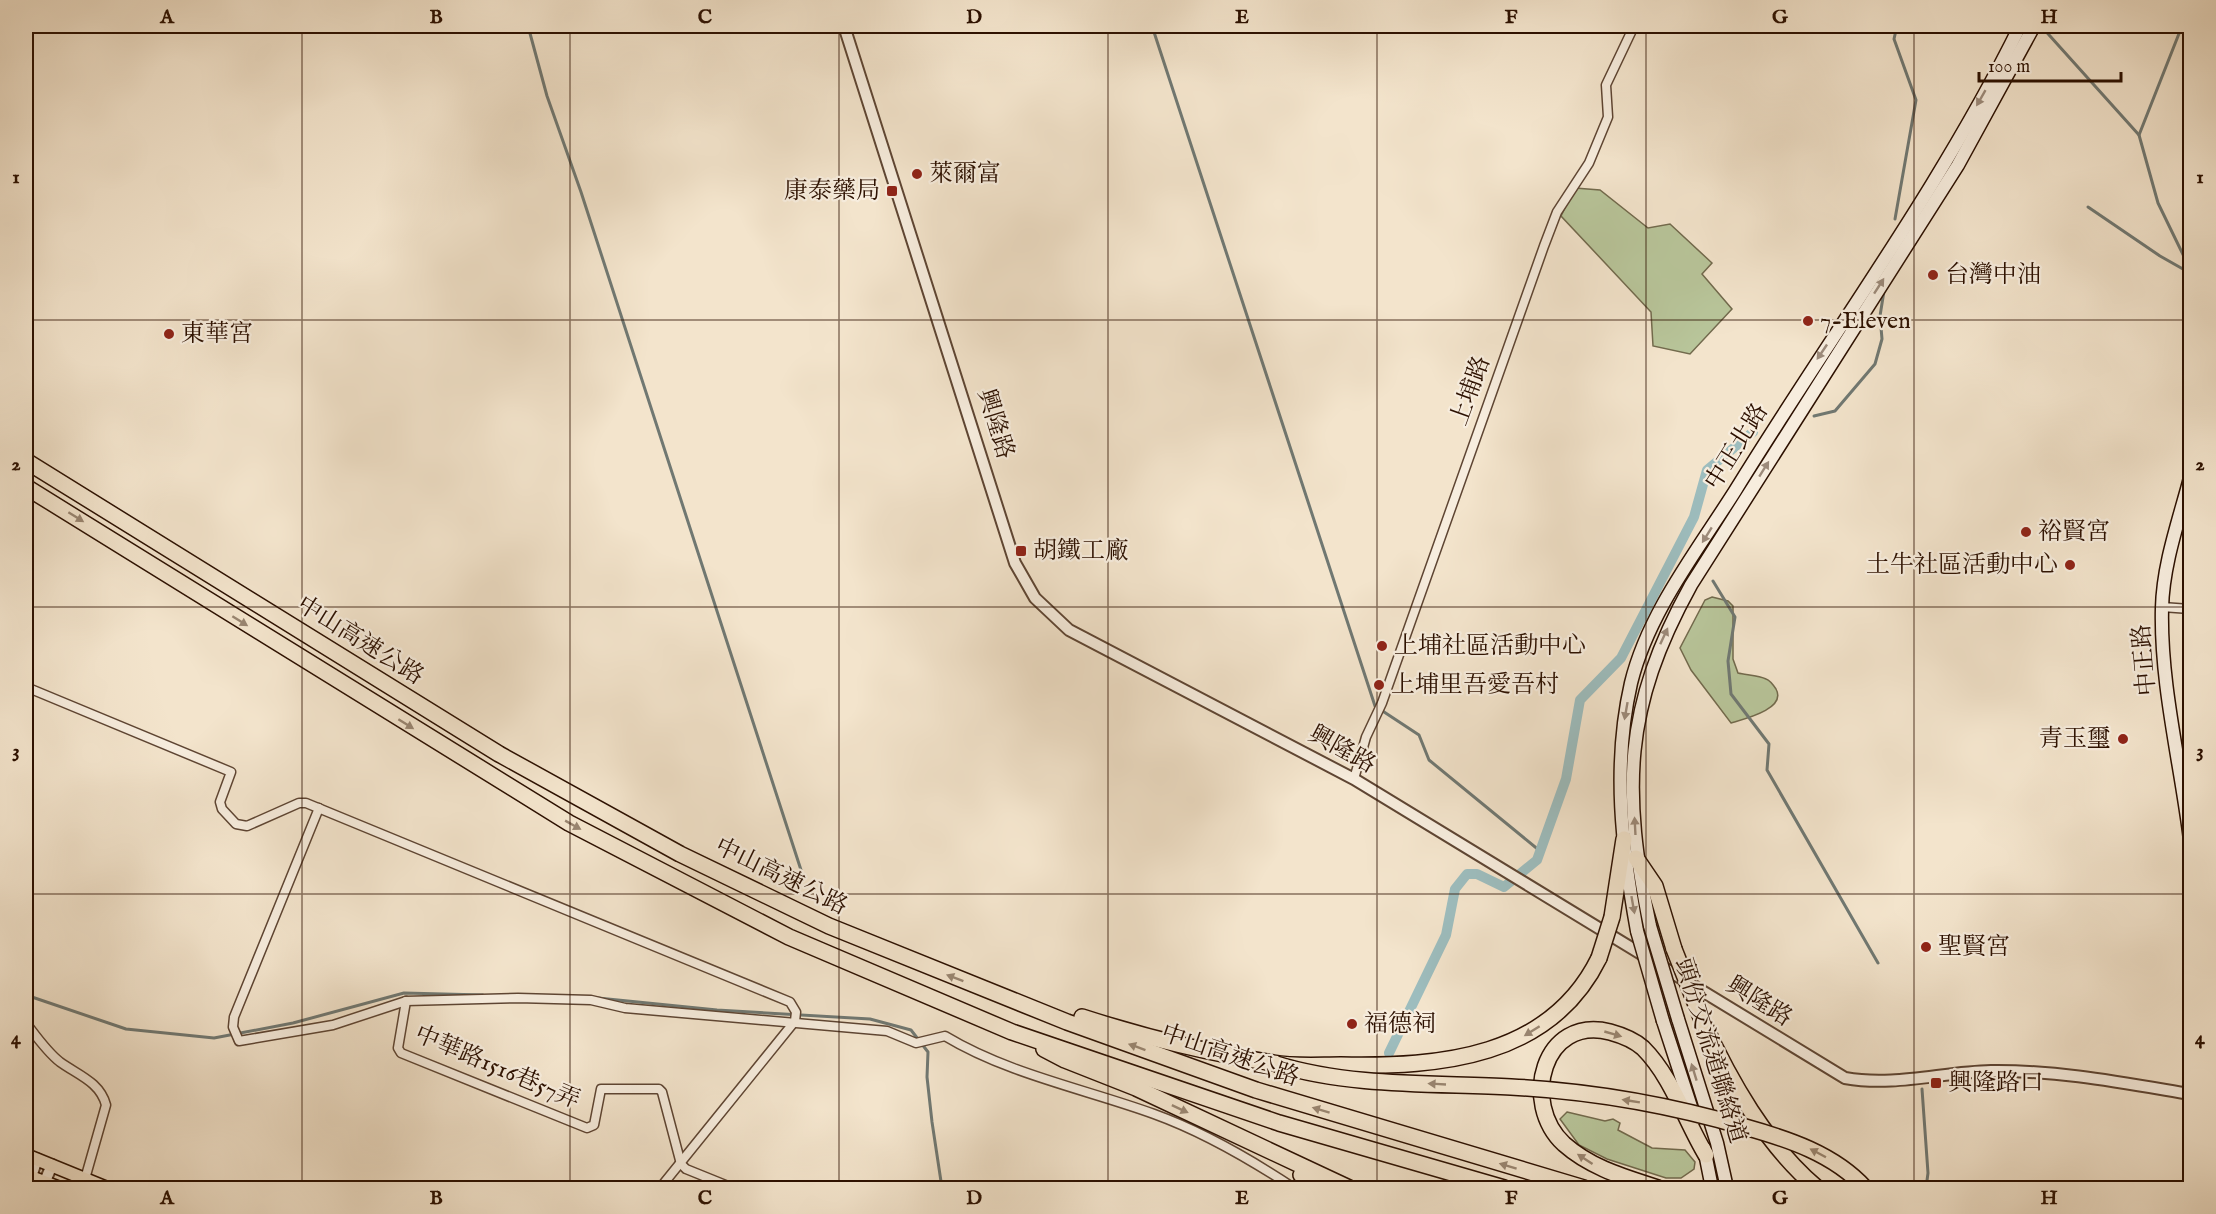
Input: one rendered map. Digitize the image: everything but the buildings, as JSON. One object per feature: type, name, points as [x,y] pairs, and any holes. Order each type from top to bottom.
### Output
[{"type":"highway","name":"中山高速公路","points":[[26,461],[499,754],[652,838],[829,926],[1036,1009],[1256,1090],[1584,1188]]},
{"type":"highway","name":"中山高速公路","points":[[26,487],[569,823],[789,936],[1012,1032],[1279,1123],[1504,1188]]},
{"type":"highway","points":[[1276,1064],[1366,1066],[1423,1063],[1472,1054],[1508,1044],[1530,1033],[1562,1008],[1584,984],[1599,958],[1612,917],[1616,875],[1624,839]]},
{"type":"highway","points":[[1636,858],[1655,886],[1674,949],[1716,1049],[1755,1117],[1787,1158],[1817,1188]]},
{"type":"highway","points":[[1036,1009],[1053,1008],[1186,1046],[1276,1064],[1298,1071],[1362,1078],[1513,1087],[1664,1106],[1772,1134],[1810,1149],[1834,1163],[1865,1188]]},
{"type":"highway","points":[[1658,1188],[1606,1171],[1588,1162],[1563,1143],[1553,1132],[1542,1101],[1542,1074],[1551,1054],[1566,1038],[1596,1030],[1619,1035],[1641,1047],[1666,1079],[1706,1155]]},
{"type":"highway","points":[[1012,1032],[1065,1060],[1136,1088],[1349,1188]]},
{"type":"highway","points":[[1224,1129],[1323,1188]]},
{"type":"main road","name":"中正北路","points":[[1650,926],[1636,858],[1632,783],[1636,723],[1648,675],[1664,635],[1691,585],[1958,165],[2034,26]]},
{"type":"main road","name":"中正北路","points":[[1637,931],[1624,839],[1620,777],[1622,732],[1632,680],[1652,628],[1786,408],[1882,262],[1943,162],[2019,27]]},
{"type":"main road","name":"中正路","points":[[2190,478],[2169,556],[2162,607],[2170,703],[2190,840]]},
{"type":"main road","name":"頭份交流道聯絡道","points":[[1650,926],[1717,1143],[1727,1188]]},
{"type":"main road","name":"頭份交流道聯絡道","points":[[1637,931],[1706,1155],[1712,1188]]},
{"type":"main road","points":[[32,1157],[52,1165],[83,1184],[107,1188]]},
{"type":"main road","points":[[27,1180],[60,1188]]},
{"type":"street","name":"興隆路","points":[[844,26],[1016,563],[1035,598],[1069,630],[1354,779],[1845,1078],[1871,1082],[1990,1071],[2052,1073],[2190,1094]]},
{"type":"street","name":"上埔路","points":[[1354,779],[1366,737],[1381,704],[1544,246],[1557,212],[1589,163],[1605,126],[1608,117],[1606,86],[1634,26]]},
{"type":"street","points":[[2162,607],[2190,609]]},
{"type":"street","points":[[26,687],[231,772],[220,802],[222,809],[237,824],[247,826],[299,803],[319,808],[790,1002],[796,1012],[795,1021],[660,1188]]},
{"type":"street","points":[[319,808],[234,1017],[235,1034],[238,1041],[333,1025],[406,1001],[518,998],[591,1000],[635,1009],[795,1021],[887,1031],[916,1043],[945,1036],[963,1047],[1082,1092],[1154,1114],[1239,1152],[1294,1188]]},
{"type":"street","name":"中華路1516巷57弄","points":[[406,1001],[398,1048],[401,1053],[587,1128],[594,1125],[601,1089],[659,1089],[663,1092],[681,1164]]},
{"type":"street","points":[[26,1023],[51,1054],[88,1079],[104,1098],[106,1106],[83,1184]]},
{"type":"street","points":[[27,1180],[32,1157]]},
{"type":"street","points":[[681,1164],[686,1169],[733,1188]]},
{"type":"street","points":[[43,1185],[52,1165]]},
{"type":"green space","points":[[1575,188],[1600,190],[1648,228],[1670,224],[1712,263],[1702,274],[1732,309],[1690,354],[1653,346],[1651,312],[1561,216]]},
{"type":"green space","points":[[1712,597],[1728,601],[1733,606],[1733,659],[1738,673],[1767,680],[1776,689],[1778,696],[1770,707],[1762,712],[1731,723],[1691,670],[1680,648],[1705,600]]},
{"type":"green space","points":[[1567,1112],[1605,1121],[1613,1119],[1620,1123],[1618,1130],[1652,1148],[1685,1150],[1695,1162],[1694,1169],[1681,1178],[1666,1178],[1607,1159],[1579,1145],[1560,1119]]},
{"type":"waterway","points":[[528,26],[547,96],[581,192],[801,870]]},
{"type":"waterway","points":[[1152,26],[1375,706],[1419,735],[1429,760],[1540,851]]},
{"type":"waterway","points":[[1895,219],[1916,100],[1894,39],[1897,26]]},
{"type":"waterway","points":[[2041,26],[2139,135],[2158,203],[2190,269]]},
{"type":"waterway","points":[[2139,135],[2182,26]]},
{"type":"waterway","points":[[2088,207],[2160,256],[2190,273]]},
{"type":"waterway","points":[[1814,416],[1835,411],[1875,364],[1882,339],[1880,316],[1884,291]]},
{"type":"waterway","points":[[1389,1053],[1446,935],[1455,889],[1467,874],[1477,874],[1504,887],[1537,860],[1566,779],[1580,700],[1621,658],[1694,517],[1707,470],[1753,432]]},
{"type":"waterway","points":[[1713,581],[1735,617],[1728,661],[1731,694],[1769,744],[1767,770],[1878,963]]},
{"type":"waterway","points":[[26,995],[126,1029],[214,1038],[293,1023],[404,993],[483,995]]},
{"type":"waterway","points":[[598,998],[717,1010],[870,1019],[911,1030],[928,1052],[927,1077],[942,1188]]},
{"type":"waterway","points":[[1922,1089],[1928,1173],[1926,1188]]},
{"type":"place","name":"萊爾富","points":[[917,174]]},
{"type":"place","name":"康泰藥局","points":[[892,191]]},
{"type":"place","name":"台灣中油","points":[[1933,275]]},
{"type":"place","name":"7-Eleven","points":[[1808,321]]},
{"type":"place","name":"東華宮","points":[[169,334]]},
{"type":"place","name":"裕賢宮","points":[[2026,532]]},
{"type":"place","name":"胡鐵工廠","points":[[1021,551]]},
{"type":"place","name":"土牛社區活動中心","points":[[2070,565]]},
{"type":"place","name":"上埔社區活動中心","points":[[1382,646]]},
{"type":"place","name":"上埔里吾愛吾村","points":[[1379,685]]},
{"type":"place","name":"青玉璽","points":[[2123,739]]},
{"type":"place","name":"聖賢宮","points":[[1926,947]]},
{"type":"place","name":"福德祠","points":[[1352,1024]]},
{"type":"place","name":"興隆路口","points":[[1936,1083]]}]
